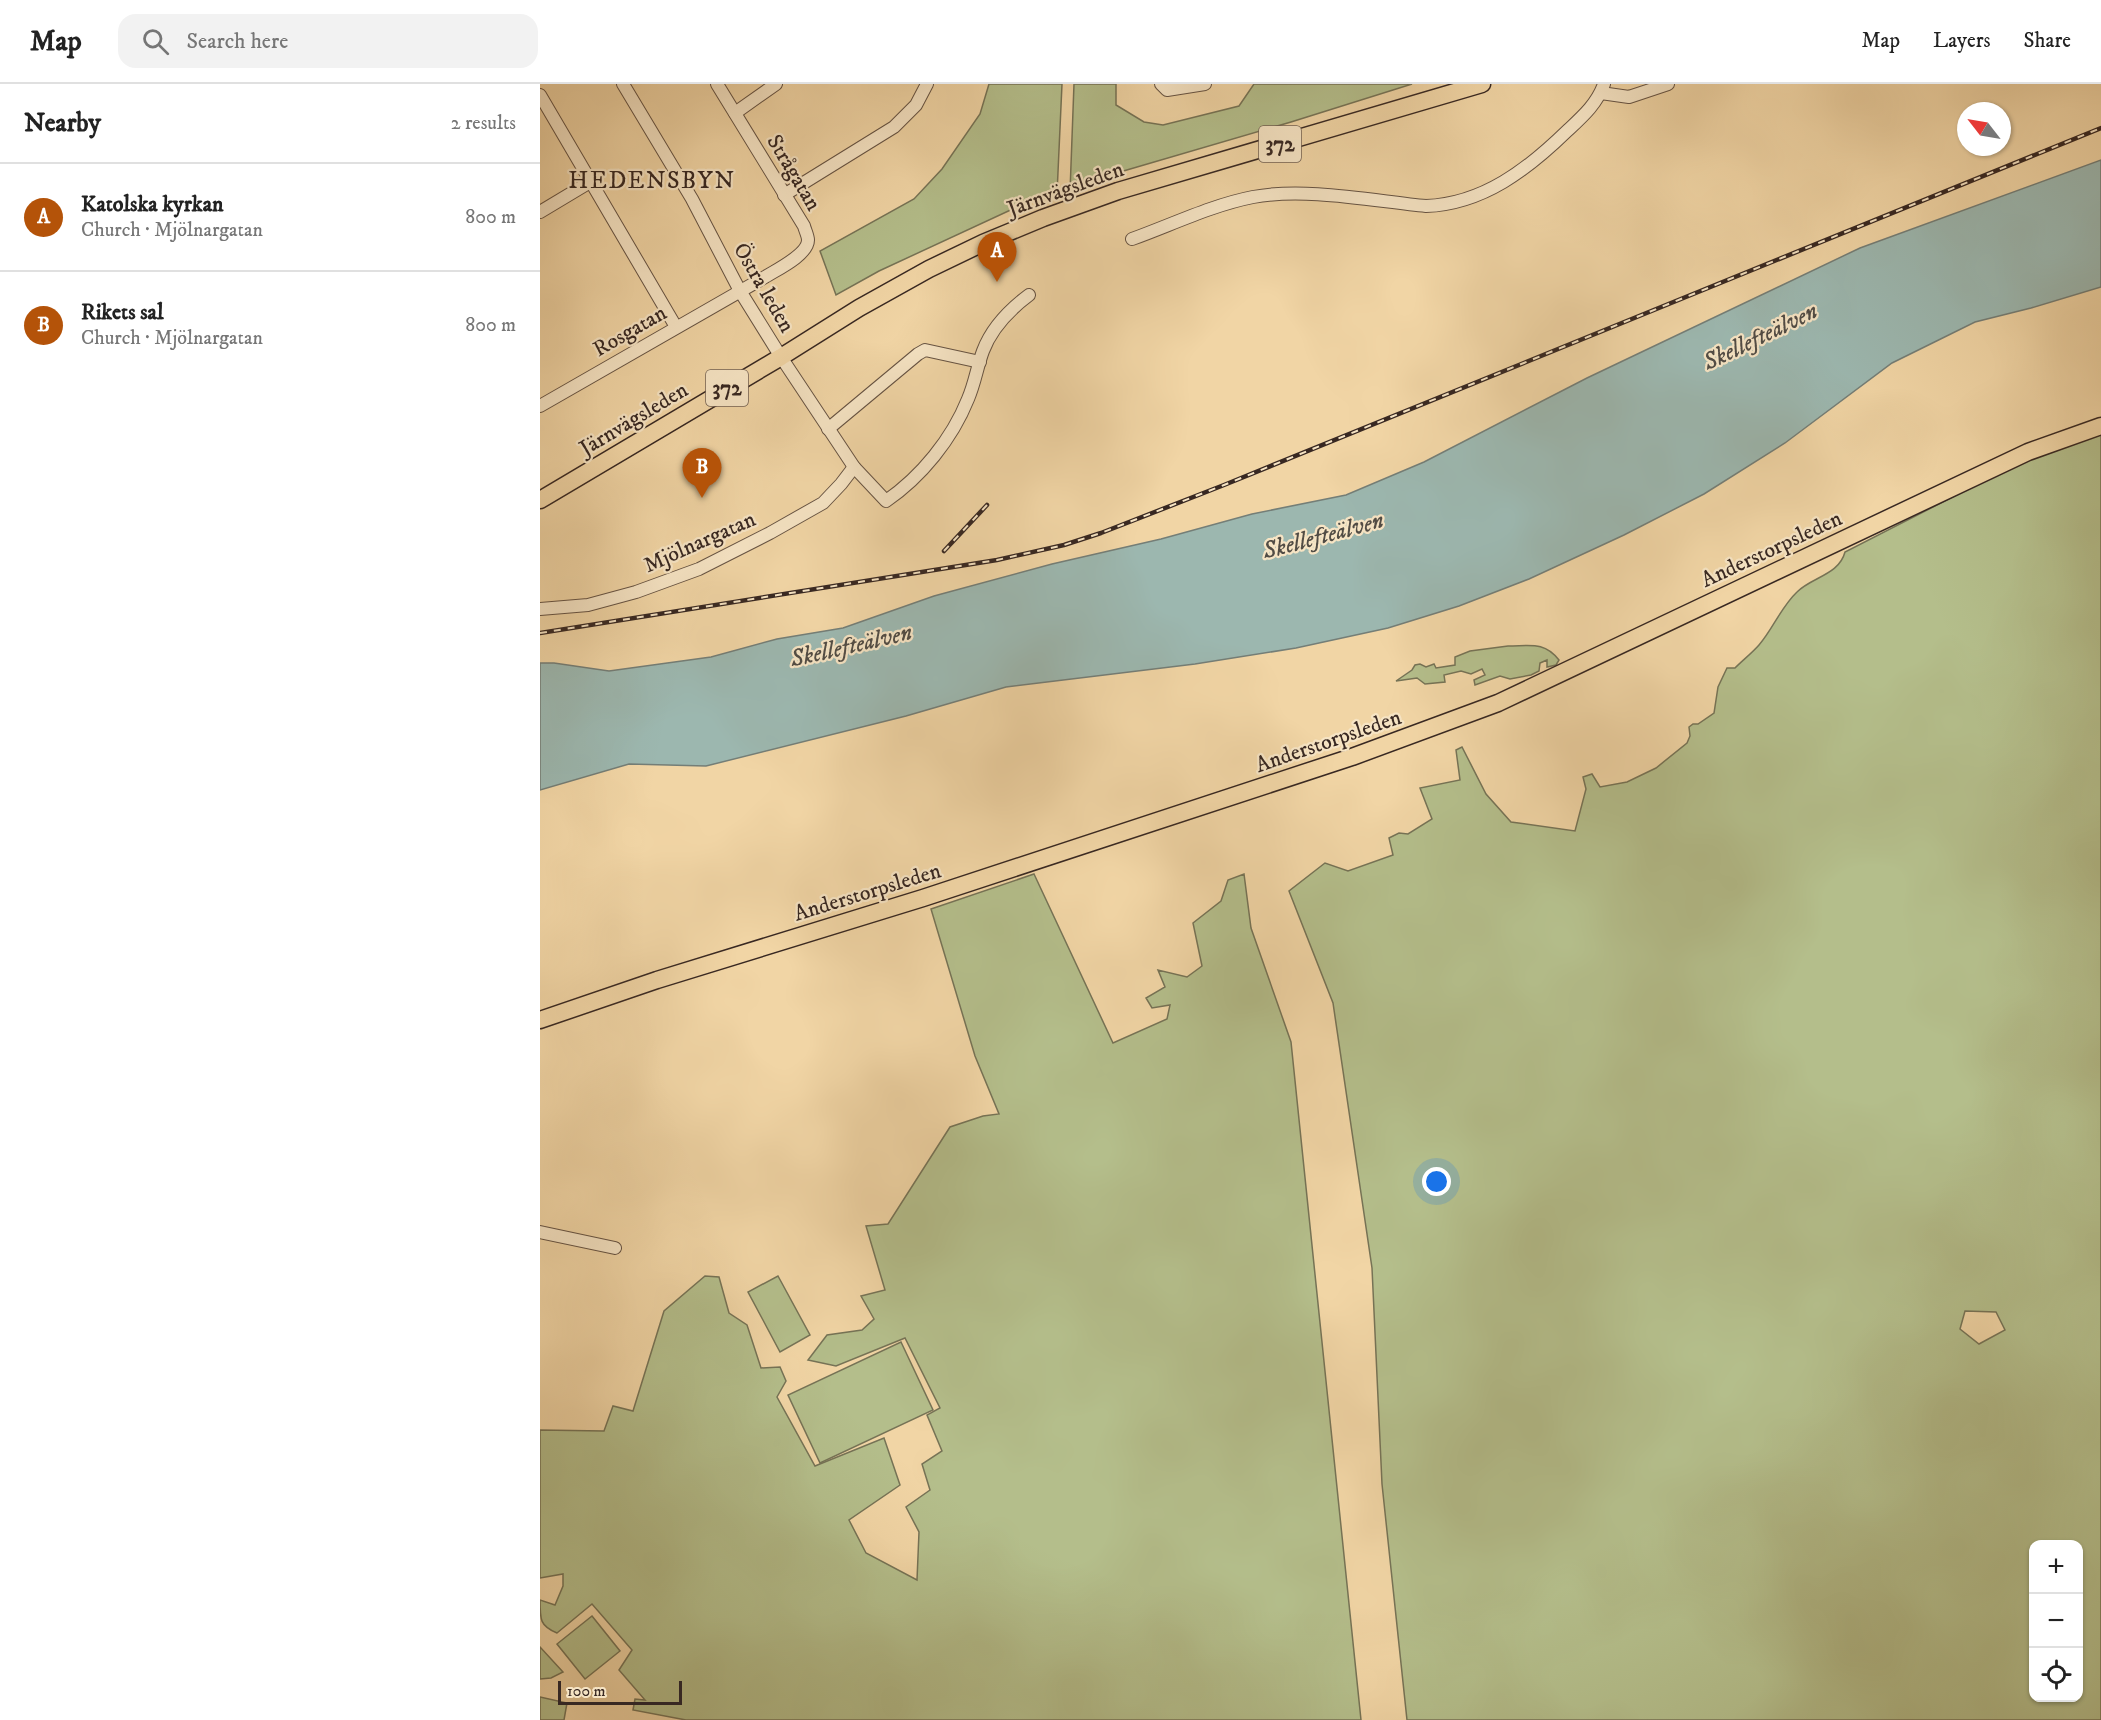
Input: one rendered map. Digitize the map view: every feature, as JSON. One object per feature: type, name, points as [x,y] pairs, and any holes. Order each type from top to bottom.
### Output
[{"type":"main road","name":"Järnvägsleden","points":[[540,500],[929,269],[1043,218],[1079,204],[1482,84]]},
{"type":"main road","name":"Anderstorpsleden","points":[[540,1020],[657,980],[938,893],[1352,757],[1498,703],[2028,452],[2101,426]]},
{"type":"street","name":"Östra leden","points":[[623,84],[692,199],[740,291],[781,357],[854,467],[886,501],[915,479],[927,466],[968,400],[980,362]]},
{"type":"street","name":"Strågatan","points":[[717,84],[804,226],[808,240],[805,249],[794,259],[740,291]]},
{"type":"street","points":[[735,113],[776,84]]},
{"type":"street","points":[[784,195],[894,127],[916,105],[927,84]]},
{"type":"street","points":[[1161,84],[1167,90],[1205,84]]},
{"type":"street","points":[[1132,239],[1221,206],[1272,194],[1304,194],[1426,206],[1456,202],[1496,186],[1529,166],[1573,126],[1596,101],[1601,87],[1629,97],[1668,84]]},
{"type":"street","points":[[541,99],[676,327]]},
{"type":"street","points":[[540,212],[591,182]]},
{"type":"street","name":"Rosgatan","points":[[540,406],[740,291]]},
{"type":"street","points":[[828,429],[925,350],[980,362],[991,334],[1002,319],[1029,295]]},
{"type":"street","name":"Mjölnargatan","points":[[540,609],[588,605],[636,592],[699,569],[823,503],[854,467]]},
{"type":"street","points":[[540,1232],[615,1248]]},
{"type":"green space","points":[[989,84],[1062,84],[1057,194],[1017,207],[879,271],[836,295],[820,251],[914,199],[942,169],[980,114]]},
{"type":"green space","points":[[1074,84],[1116,84],[1116,105],[1144,122],[1163,125],[1239,106],[1254,84],[1412,84],[1120,172],[1070,192]]},
{"type":"green space","points":[[2101,433],[2101,1720],[1407,1720],[1382,1484],[1372,1268],[1333,1003],[1289,891],[1325,863],[1348,871],[1393,855],[1389,838],[1399,833],[1408,834],[1432,819],[1420,788],[1460,780],[1456,750],[1462,747],[1486,794],[1511,822],[1575,831],[1586,789],[1583,777],[1592,774],[1600,787],[1627,782],[1656,768],[1687,743],[1690,736],[1689,727],[1714,713],[1718,687],[1727,668],[1735,668],[1753,651],[1764,639],[1791,598],[1803,587],[1837,566],[1845,552],[2027,459]],"holes":[[[1965,1311],[1996,1312],[2005,1330],[1979,1344],[1960,1329]]]},
{"type":"green space","points":[[1508,646],[1542,647],[1559,660],[1556,665],[1547,667],[1547,660],[1540,663],[1539,671],[1531,675],[1510,679],[1500,676],[1475,685],[1474,680],[1485,675],[1482,669],[1471,674],[1461,671],[1444,675],[1445,682],[1425,684],[1417,678],[1396,681],[1412,670],[1415,665],[1420,664],[1426,667],[1434,664],[1436,668],[1455,665],[1455,657],[1470,651]]},
{"type":"green space","points":[[1034,874],[1113,1043],[1167,1019],[1170,1005],[1152,1008],[1146,998],[1165,987],[1158,970],[1187,977],[1202,966],[1193,923],[1221,901],[1228,880],[1244,874],[1251,928],[1291,1042],[1361,1720],[686,1720],[633,1710],[635,1699],[645,1700],[619,1670],[632,1650],[592,1604],[557,1633],[547,1628],[542,1621],[540,1600],[555,1605],[563,1586],[563,1574],[540,1578],[540,1430],[604,1431],[613,1406],[633,1411],[664,1311],[705,1276],[719,1277],[729,1313],[747,1325],[761,1368],[780,1367],[786,1381],[777,1397],[815,1466],[884,1438],[900,1485],[849,1520],[866,1553],[917,1580],[919,1532],[906,1507],[930,1490],[922,1464],[942,1451],[927,1415],[940,1408],[905,1338],[836,1366],[808,1360],[827,1335],[862,1330],[874,1319],[861,1296],[885,1290],[866,1226],[888,1224],[950,1127],[983,1116],[999,1114],[975,1056],[931,909]]},
{"type":"green space","points":[[778,1276],[810,1335],[780,1352],[748,1292]]},
{"type":"green space","points":[[901,1342],[933,1410],[820,1463],[788,1395]]},
{"type":"green space","points":[[592,1616],[620,1651],[585,1679],[557,1644]]},
{"type":"green space","points":[[540,1647],[563,1672],[551,1678],[540,1679]]},
{"type":"green space","points":[[540,1697],[567,1703],[564,1720],[540,1720]]},
{"type":"water","name":"Skellefteälven","points":[[2101,160],[2101,287],[1975,322],[1892,363],[1785,443],[1704,494],[1624,535],[1529,579],[1459,606],[1388,628],[1296,648],[1195,664],[1006,687],[906,716],[706,766],[629,764],[540,790],[540,663],[609,671],[711,657],[777,639],[843,628],[934,596],[1052,564],[1161,539],[1252,514],[1346,495],[1424,462],[1587,378],[1860,248]]},
{"type":"railway","points":[[540,633],[997,560],[1064,545],[1224,485],[2101,128]]},
{"type":"railway","points":[[944,551],[987,505]]},
{"type":"place","name":"Katolska kyrkan","points":[[997,282]]},
{"type":"place","name":"Rikets sal","points":[[702,498]]},
{"type":"district","name":"HEDENSBYN","points":[[652,180]]}]
